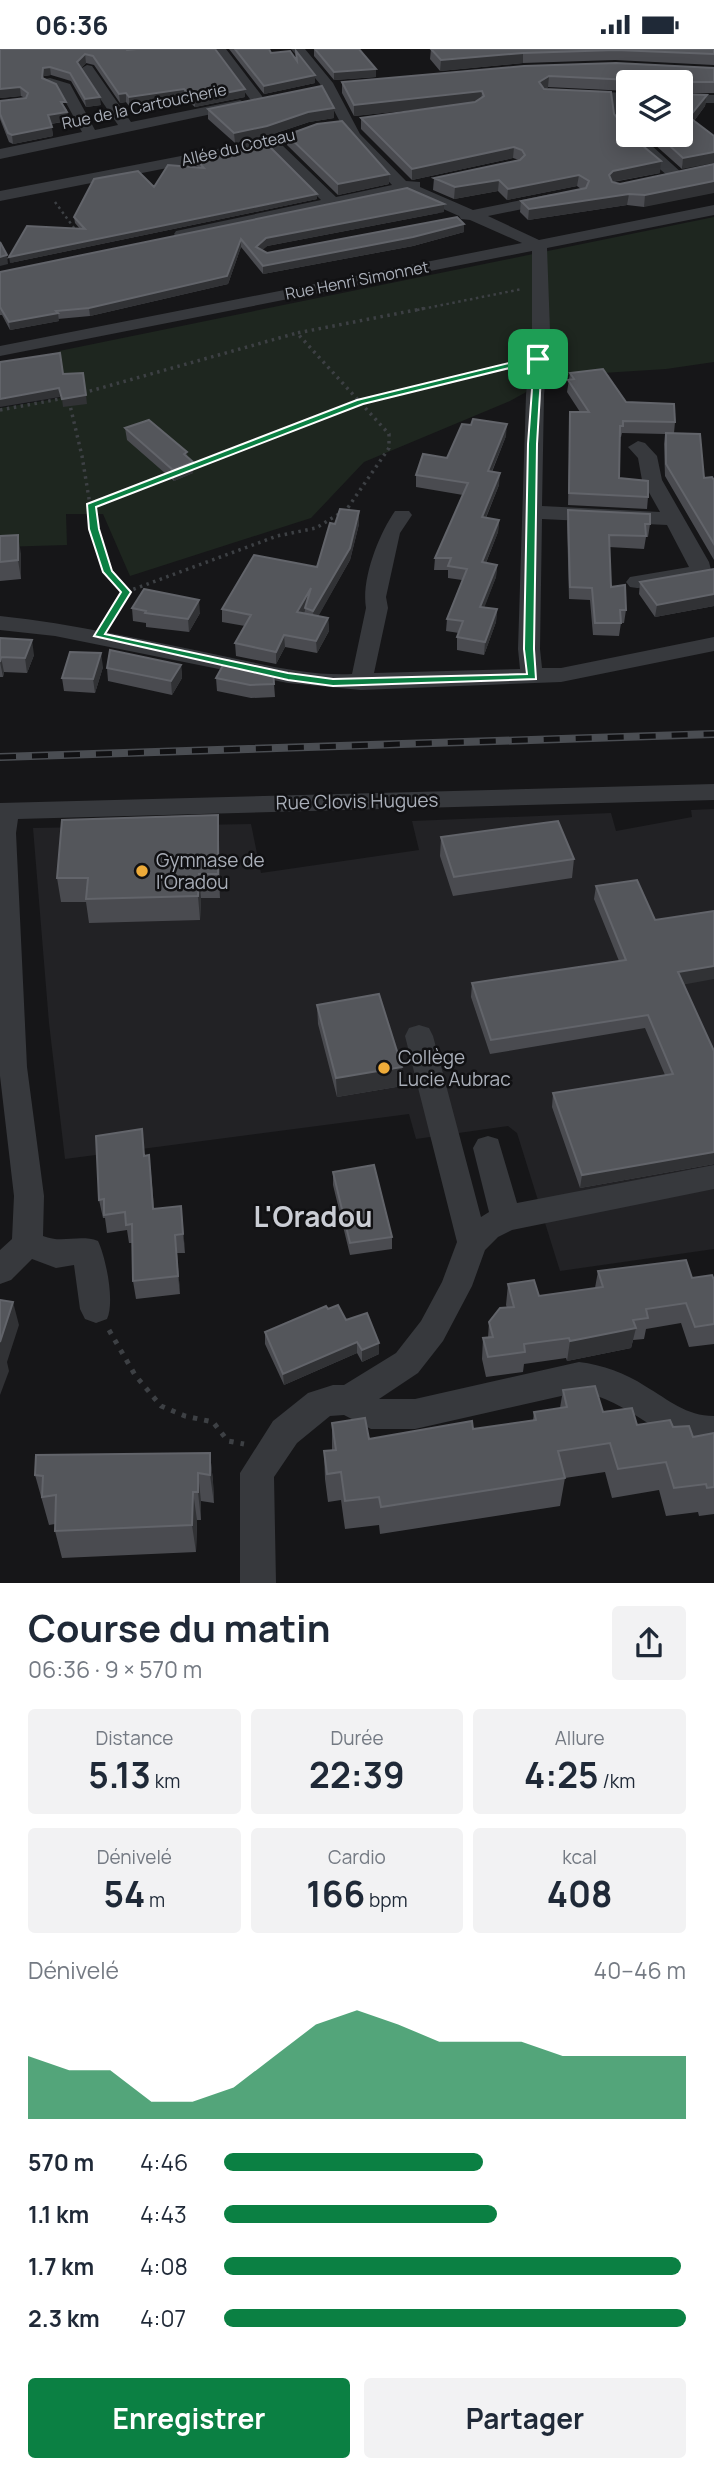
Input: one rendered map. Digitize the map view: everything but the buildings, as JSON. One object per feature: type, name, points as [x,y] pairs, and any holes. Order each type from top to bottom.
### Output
[{"type":"street","name":"Rue de la Cartoucherie","points":[[7,149],[128,129],[264,99],[219,49]]},
{"type":"street","points":[[298,49],[328,88],[354,137],[405,187],[531,241],[541,251],[529,649],[533,677]]},
{"type":"street","points":[[87,69],[128,129]]},
{"type":"street","points":[[50,82],[65,87],[92,136]]},
{"type":"street","points":[[560,95],[616,97]]},
{"type":"street","points":[[693,99],[714,99]]},
{"type":"street","name":"Allée du Coteau","points":[[0,196],[272,142],[314,128],[369,120]]},
{"type":"street","points":[[272,142],[332,202]]},
{"type":"street","points":[[642,147],[684,175],[654,181]]},
{"type":"street","points":[[7,149],[44,187]]},
{"type":"street","points":[[160,239],[432,182]]},
{"type":"street","points":[[442,220],[564,197]]},
{"type":"street","name":"Rue Henri Simonnet","points":[[0,351],[714,210]]},
{"type":"street","points":[[637,582],[692,574],[700,570],[699,562],[652,480],[647,456],[638,447]]},
{"type":"street","points":[[532,512],[674,519]]},
{"type":"street","points":[[361,683],[377,608],[375,597],[390,533],[402,515]]},
{"type":"street","points":[[0,623],[99,636],[299,678],[361,683],[533,677],[591,671],[714,644]]},
{"type":"street","name":"Rue Clovis Hugues","points":[[4,811],[714,792]]},
{"type":"street","points":[[0,1270],[27,1244],[29,1196],[7,1067],[4,811]]},
{"type":"street","points":[[419,1036],[472,1242]]},
{"type":"street","points":[[488,1148],[506,1218]]},
{"type":"street","points":[[349,1400],[407,1363],[432,1331],[456,1286],[472,1242],[487,1228],[506,1218],[714,1177]]},
{"type":"street","points":[[27,1244],[56,1255],[87,1250],[96,1309]]},
{"type":"street","points":[[258,1583],[257,1473],[285,1431],[320,1405],[333,1400],[349,1400],[371,1414],[415,1414],[579,1377],[597,1377],[615,1384],[679,1425],[714,1432]]},
{"type":"path","points":[[44,187],[77,231]]},
{"type":"path","points":[[81,394],[297,333],[541,286]]},
{"type":"path","points":[[99,636],[126,592],[277,536],[316,528],[347,509],[389,448],[389,434],[297,333]]},
{"type":"path","points":[[91,506],[360,402],[538,359]]},
{"type":"path","points":[[0,410],[68,398],[94,529],[108,572],[126,592]]},
{"type":"path","points":[[96,1309],[135,1374],[161,1406],[185,1416],[213,1422],[228,1441],[273,1449]]},
{"type":"shaded area","points":[[714,217],[714,362],[666,369],[555,376],[510,401],[364,462],[311,518],[130,576],[103,514],[66,514],[67,545],[0,547],[0,408],[67,397],[59,351]]},
{"type":"shaded area","name":"Collège Lucie Aubrac","points":[[714,809],[714,1249],[560,1271],[517,1133],[508,1126],[416,1139],[409,1114],[65,1159],[49,1023],[33,828],[251,824],[261,873],[419,850],[412,821],[611,813],[616,831],[692,817],[691,810]]},
{"type":"railway","points":[[0,757],[714,734]]},
{"type":"place","name":"Gymnase de l'Oradou","points":[[142,871]]},
{"type":"place","name":"Collège Lucie Aubrac","points":[[384,1068]]},
{"type":"district","name":"L'Oradou","points":[[313,1217]]},
{"type":"route","points":[[538,359],[533,444],[529,649],[533,677],[361,683],[310,680],[99,636],[126,592],[108,572],[94,529],[91,506],[360,402],[524,360],[538,359]]}]
